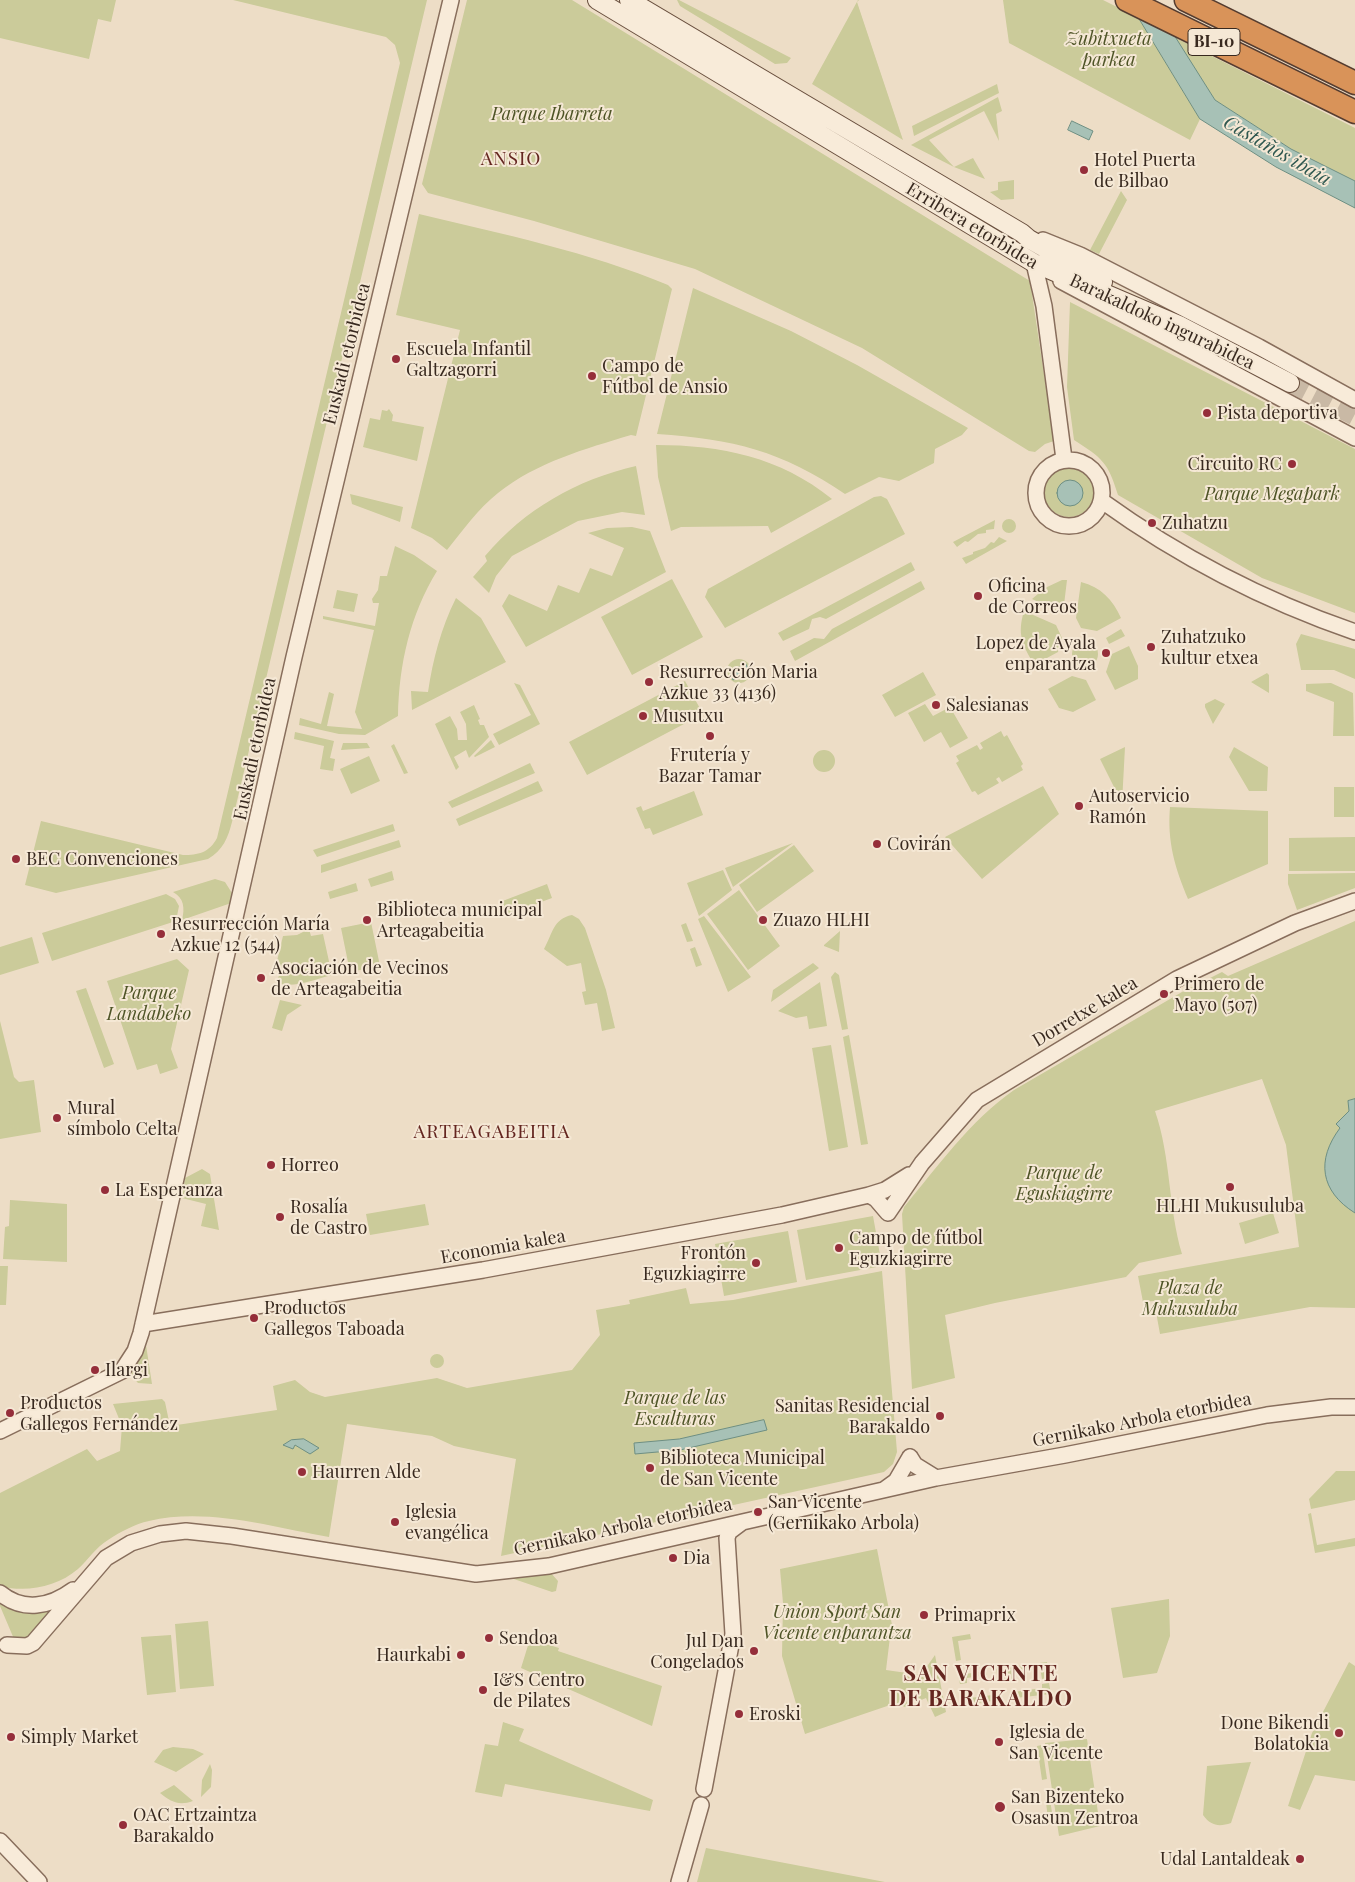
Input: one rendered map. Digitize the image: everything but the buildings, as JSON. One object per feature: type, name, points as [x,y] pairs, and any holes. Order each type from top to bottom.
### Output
[{"type":"highway","name":"BI-10","points":[[1127,0],[1355,112]]},
{"type":"highway","name":"BI-10","points":[[1186,0],[1355,83]]},
{"type":"main road","name":"Erribera etorbidea","points":[[597,0],[1034,263]]},
{"type":"main road","name":"Erribera etorbidea","points":[[629,0],[1022,232],[1029,240],[1179,325]]},
{"type":"main road","name":"Barakaldoko ingurabidea","points":[[1034,263],[1179,325],[1290,382]]},
{"type":"street","name":"Euskadi etorbidea","points":[[0,1431],[122,1371],[135,1351],[143,1324],[205,1043],[249,867],[294,657],[451,0]]},
{"type":"street","name":"Erribera etorbidea","points":[[1022,232],[1080,255],[1259,347],[1355,400]]},
{"type":"street","name":"Erribera etorbidea","points":[[1034,263],[1066,285],[1355,438]]},
{"type":"street","points":[[1034,263],[1044,306],[1064,459]]},
{"type":"street","points":[[1044,306],[1051,292],[1066,285]]},
{"type":"street","points":[[1064,459],[1085,463],[1094,470],[1101,484],[1102,501],[1090,519],[1080,525],[1058,525],[1040,511],[1036,501],[1037,481],[1047,467],[1064,459]]},
{"type":"street","points":[[1102,501],[1176,550],[1231,582],[1276,603],[1355,632]]},
{"type":"street","name":"Dorretxe kalea","points":[[869,1196],[876,1198],[888,1212],[919,1168],[977,1100],[1157,990],[1207,964],[1295,923],[1355,901]]},
{"type":"street","name":"Dorretxe kalea","points":[[885,1190],[919,1168]]},
{"type":"street","name":"Economia kalea","points":[[143,1324],[492,1268],[782,1215],[869,1196],[885,1190]]},
{"type":"street","name":"Gernikako Arbola etorbidea","points":[[7,1645],[27,1646],[33,1643],[106,1558],[131,1543],[160,1534],[186,1531],[476,1574],[549,1566],[936,1478],[1065,1455],[1267,1415],[1331,1407],[1355,1407]]},
{"type":"street","points":[[910,1457],[915,1465],[936,1478]]},
{"type":"street","points":[[910,1457],[913,1484]]},
{"type":"street","points":[[885,1489],[896,1480],[910,1457]]},
{"type":"street","points":[[679,1882],[701,1805],[707,1804],[711,1798],[708,1791],[704,1789],[733,1634],[727,1538],[730,1532],[744,1521]]},
{"type":"street","name":"Gernikako Arbola etorbidea","points":[[0,1593],[19,1604],[48,1605],[66,1595],[90,1576]]},
{"type":"street","points":[[0,1841],[39,1882]]},
{"type":"green space","points":[[0,0],[116,0],[111,22],[98,19],[89,59],[0,38]]},
{"type":"green space","points":[[233,0],[427,0],[227,838],[218,852],[208,859],[56,893],[25,885],[41,821],[183,855],[207,850],[217,838],[400,63],[395,45],[386,37]]},
{"type":"green space","name":"Parque Ibarreta","points":[[467,0],[572,0],[1030,281],[1054,441],[1045,444],[1035,452],[1029,451],[862,348],[695,269],[534,221],[428,193],[422,184]]},
{"type":"green space","points":[[677,0],[791,58],[787,63],[775,64],[680,6]]},
{"type":"green space","points":[[858,0],[857,2],[903,140],[812,84]]},
{"type":"green space","name":"Zubitxueta parkea","points":[[1003,0],[1103,0],[1139,18],[1200,119],[1190,140],[1009,43]]},
{"type":"green space","points":[[1174,37],[1355,128],[1355,181],[1291,149],[1215,100]]},
{"type":"green space","points":[[997,84],[999,93],[914,136],[912,126]]},
{"type":"green space","points":[[998,97],[1002,111],[996,114],[999,141],[984,111],[929,140],[954,167],[911,145]]},
{"type":"green space","points":[[973,158],[985,179],[954,167]]},
{"type":"green space","points":[[1014,180],[1014,199],[1001,200],[990,192],[998,190],[998,182]]},
{"type":"green space","points":[[1121,191],[1127,200],[1099,254],[1090,250]]},
{"type":"green space","points":[[419,214],[577,253],[638,273],[668,285],[672,289],[636,436],[631,435],[562,458],[513,482],[484,506],[447,550],[432,538],[411,528],[460,330],[396,315]]},
{"type":"green space","points":[[693,288],[791,331],[857,365],[968,428],[962,435],[935,449],[934,463],[899,481],[879,477],[845,494],[822,479],[778,457],[710,439],[657,434]]},
{"type":"green space","name":"Parque Megapark","points":[[1070,302],[1355,449],[1355,613],[1262,578],[1118,495],[1111,475],[1103,462],[1074,440],[1067,387]]},
{"type":"green space","points":[[389,409],[393,415],[392,421],[424,427],[417,461],[363,447],[370,418],[380,420],[382,410],[387,411]]},
{"type":"green space","points":[[656,445],[704,448],[749,456],[771,463],[792,473],[832,499],[771,533],[768,526],[681,527],[671,531],[658,477]]},
{"type":"green space","points":[[636,466],[645,515],[622,512],[578,521],[512,556],[496,576],[489,593],[473,577],[487,561],[485,556],[517,524],[535,511],[572,488],[593,479]]},
{"type":"green space","points":[[1069,467],[1078,469],[1089,478],[1094,492],[1092,501],[1083,512],[1069,517],[1060,515],[1049,506],[1044,492],[1046,483],[1055,472]]},
{"type":"green space","points":[[350,494],[403,507],[400,522],[352,504]]},
{"type":"green space","points":[[881,496],[887,499],[905,534],[725,628],[705,597],[708,589],[874,497]]},
{"type":"green space","points":[[1006,519],[1012,519],[1016,526],[1012,533],[1006,533],[1002,529],[1002,523]]},
{"type":"green space","points":[[995,520],[994,529],[986,530],[986,533],[978,534],[968,542],[965,541],[957,547],[953,542]]},
{"type":"green space","points":[[632,527],[650,531],[666,572],[526,647],[502,606],[509,594],[547,611],[558,585],[579,593],[590,568],[612,576],[624,548],[588,533],[607,528]]},
{"type":"green space","points":[[999,537],[1007,541],[966,564],[962,558],[985,548],[991,542],[994,543]]},
{"type":"green space","points":[[395,546],[414,555],[437,571],[420,605],[408,640],[401,678],[398,716],[365,735],[339,734],[299,725],[300,718],[321,724],[329,692],[334,694],[327,726],[362,729],[355,712],[374,630],[323,619],[323,616],[375,626],[379,603],[373,603],[372,599],[378,590],[380,576],[387,576]]},
{"type":"green space","points":[[911,562],[915,570],[826,619],[820,617],[812,619],[809,629],[783,641],[778,633]]},
{"type":"green space","points":[[672,579],[703,637],[632,675],[601,617]]},
{"type":"green space","points":[[1062,580],[1067,580],[1063,613],[1032,599],[1045,588]]},
{"type":"green space","points":[[921,581],[925,589],[795,661],[790,651],[814,638],[824,639],[832,629]]},
{"type":"green space","points":[[1081,582],[1095,587],[1106,595],[1121,618],[1097,631],[1081,628],[1076,618]]},
{"type":"green space","points":[[337,590],[358,594],[354,612],[333,608]]},
{"type":"green space","points":[[456,598],[481,618],[506,662],[412,710],[411,691],[428,692],[438,644]]},
{"type":"green space","points":[[1024,611],[1056,625],[1062,638],[1058,652],[1034,665],[1022,639],[1021,626]]},
{"type":"green space","points":[[1121,629],[1125,636],[1109,644],[1106,638]]},
{"type":"green space","points":[[1301,634],[1355,649],[1355,679],[1334,670],[1301,670],[1296,644]]},
{"type":"green space","points":[[1085,641],[1094,645],[1098,654],[1094,663],[1085,667],[1076,663],[1072,654],[1076,645]]},
{"type":"green space","points":[[1129,646],[1138,666],[1138,679],[1115,690],[1106,672],[1112,654]]},
{"type":"green space","points":[[739,659],[747,663],[751,671],[747,679],[739,683],[731,679],[727,671],[731,663]]},
{"type":"green space","points":[[923,672],[936,695],[895,717],[882,695]]},
{"type":"green space","points":[[1267,673],[1269,675],[1269,693],[1251,682]]},
{"type":"green space","points":[[1072,676],[1086,680],[1096,700],[1073,712],[1059,708],[1048,689]]},
{"type":"green space","points":[[685,681],[703,714],[587,775],[569,742]]},
{"type":"green space","points":[[514,683],[520,685],[540,724],[499,745],[493,734],[531,715]]},
{"type":"green space","points":[[1331,683],[1353,693],[1354,736],[1333,736],[1334,702],[1306,691],[1306,684]]},
{"type":"green space","points":[[1215,699],[1225,704],[1213,724],[1205,704]]},
{"type":"green space","points":[[925,704],[933,716],[950,707],[968,738],[950,748],[941,732],[924,742],[908,713]]},
{"type":"green space","points":[[474,705],[480,719],[478,720],[480,725],[484,725],[489,737],[469,758],[466,750],[454,757],[459,767],[456,770],[435,724],[450,716],[457,729],[458,740],[467,740],[466,724],[460,712]]},
{"type":"green space","points":[[1001,731],[1004,737],[1007,735],[1023,764],[1021,766],[1023,770],[1002,782],[999,777],[996,779],[999,783],[978,795],[975,791],[972,792],[956,763],[959,761],[956,756],[977,745],[980,750],[983,748],[980,743]]},
{"type":"green space","points":[[295,732],[334,741],[330,758],[335,759],[333,771],[320,769],[324,746],[294,739]]},
{"type":"green space","points":[[491,740],[495,747],[474,756]]},
{"type":"green space","points":[[343,743],[367,743],[370,748],[341,750]]},
{"type":"green space","points":[[394,744],[408,773],[404,774],[391,746]]},
{"type":"green space","points":[[1125,747],[1122,803],[1100,759]]},
{"type":"green space","points":[[1234,747],[1268,767],[1267,791],[1249,791],[1229,757]]},
{"type":"green space","points":[[824,750],[832,753],[835,761],[832,769],[824,772],[816,769],[813,761],[816,753]]},
{"type":"green space","points":[[369,756],[380,781],[351,794],[340,769]]},
{"type":"green space","points":[[530,763],[535,773],[452,808],[448,802]]},
{"type":"green space","points":[[538,781],[543,791],[459,826],[456,819]]},
{"type":"green space","points":[[1043,786],[1059,814],[982,879],[945,837]]},
{"type":"green space","points":[[1334,787],[1354,787],[1354,817],[1334,817]]},
{"type":"green space","points":[[694,791],[703,815],[653,835],[650,828],[645,829],[636,808],[641,806],[643,811]]},
{"type":"green space","points":[[1170,807],[1268,811],[1268,864],[1188,899],[1173,854],[1169,820]]},
{"type":"green space","points":[[393,824],[395,831],[317,857],[313,850]]},
{"type":"green space","points":[[1355,837],[1355,871],[1289,871],[1289,838]]},
{"type":"green space","points":[[399,840],[401,847],[321,873],[321,865]]},
{"type":"green space","points":[[793,843],[733,887],[725,868]]},
{"type":"green space","points":[[794,845],[814,871],[757,912],[739,885]]},
{"type":"green space","points":[[723,870],[732,890],[699,916],[687,883]]},
{"type":"green space","points":[[392,871],[394,880],[371,887],[368,879]]},
{"type":"green space","points":[[1355,873],[1355,888],[1297,910],[1288,884],[1288,874]]},
{"type":"green space","points":[[215,879],[225,882],[237,901],[182,920],[183,904],[177,894],[173,892]]},
{"type":"green space","points":[[356,883],[358,891],[330,899],[328,892]]},
{"type":"green space","points":[[547,884],[552,898],[506,915],[500,902]]},
{"type":"green space","points":[[739,890],[780,946],[748,970],[707,914]]},
{"type":"green space","points":[[166,894],[175,899],[179,906],[176,921],[52,961],[42,933]]},
{"type":"green space","points":[[572,915],[579,919],[585,928],[606,990],[615,1028],[602,1031],[597,1003],[585,1005],[582,992],[586,991],[581,963],[567,966],[544,949],[557,923]]},
{"type":"green space","points":[[704,916],[751,977],[728,992],[698,919]]},
{"type":"green space","name":"Parque de Eguskiagirre","points":[[1355,921],[1355,1308],[1310,1307],[1160,1334],[1154,1301],[1143,1302],[1138,1276],[1299,1247],[1286,1145],[1262,1079],[1155,1111],[1164,1146],[1177,1236],[1182,1254],[1139,1263],[1126,1277],[945,1315],[955,1378],[912,1389],[902,1214],[904,1207],[969,1130],[998,1102],[1014,1090],[1182,992],[1222,972],[1228,976]]},
{"type":"green space","points":[[371,922],[380,966],[350,972],[341,928]]},
{"type":"green space","points":[[686,923],[693,941],[687,942],[681,925]]},
{"type":"green space","points":[[309,929],[311,936],[323,934],[332,975],[297,984],[283,985],[277,983],[280,971],[277,961],[283,936],[297,935]]},
{"type":"green space","points":[[840,931],[839,952],[824,946],[824,945]]},
{"type":"green space","points":[[32,937],[39,963],[0,975],[0,947]]},
{"type":"green space","points":[[695,947],[702,965],[696,967],[690,949]]},
{"type":"green space","name":"Parque Landabeko","points":[[177,959],[189,970],[171,1049],[178,1068],[160,1074],[157,1064],[137,1070],[107,981]]},
{"type":"green space","points":[[813,963],[819,968],[771,1002],[773,990]]},
{"type":"green space","points":[[835,972],[839,975],[848,1029],[842,1030],[831,977]]},
{"type":"green space","points":[[820,982],[827,1026],[809,1029],[807,1016],[796,1018],[778,1011]]},
{"type":"green space","points":[[86,988],[114,1064],[104,1068],[76,991]]},
{"type":"green space","points":[[280,1000],[302,1005],[287,1015],[282,1031],[272,1028]]},
{"type":"green space","points":[[0,1021],[14,1077],[19,1082],[34,1080],[41,1132],[0,1139]]},
{"type":"green space","points":[[849,1035],[868,1144],[861,1145],[843,1037]]},
{"type":"green space","points":[[831,1045],[848,1147],[829,1151],[812,1048]]},
{"type":"green space","points":[[202,1169],[210,1174],[219,1230],[201,1226],[206,1204],[182,1198],[185,1178]]},
{"type":"green space","points":[[10,1200],[67,1204],[67,1262],[3,1259],[5,1227],[9,1226]]},
{"type":"green space","points":[[425,1204],[429,1225],[370,1235],[366,1214]]},
{"type":"green space","points":[[1273,1213],[1279,1233],[1245,1244],[1239,1223]]},
{"type":"green space","name":"Campo de fútbol Eguzkiagirre","points":[[873,1216],[882,1266],[806,1280],[797,1230]]},
{"type":"green space","name":"Frontón Eguzkiagirre","points":[[788,1231],[797,1282],[724,1296],[715,1244]]},
{"type":"green space","points":[[0,1266],[8,1266],[6,1305],[0,1305]]},
{"type":"green space","name":"Parque de las Esculturas","points":[[882,1271],[897,1452],[893,1464],[884,1472],[501,1556],[516,1459],[454,1446],[432,1436],[347,1424],[329,1537],[216,1517],[171,1517],[144,1522],[118,1534],[100,1546],[78,1569],[61,1580],[41,1587],[31,1588],[20,1589],[0,1586],[0,1493],[87,1449],[97,1461],[120,1451],[122,1426],[113,1404],[162,1399],[165,1402],[170,1426],[277,1410],[273,1386],[295,1380],[310,1392],[325,1397],[437,1378],[467,1388],[572,1370],[600,1335],[596,1310],[630,1304],[629,1300],[686,1288],[690,1304],[733,1300]]},
{"type":"green space","points":[[146,1345],[152,1384],[138,1383],[131,1375]]},
{"type":"green space","points":[[437,1354],[442,1356],[444,1361],[442,1366],[437,1368],[432,1366],[430,1361],[432,1356]]},
{"type":"green space","points":[[1336,1471],[1355,1471],[1355,1500],[1311,1509],[1309,1499]]},
{"type":"green space","points":[[1311,1513],[1317,1545],[1355,1538],[1355,1546],[1315,1553],[1308,1514]]},
{"type":"green space","name":"Union Sport San Vicente enparantza","points":[[877,1549],[894,1635],[890,1637],[886,1670],[921,1675],[935,1655],[946,1712],[935,1717],[926,1698],[905,1707],[896,1703],[805,1734],[782,1656],[783,1603],[780,1569]]},
{"type":"green space","points":[[550,1572],[558,1581],[556,1591],[552,1592],[508,1577]]},
{"type":"green space","points":[[0,1599],[54,1608],[32,1640],[14,1639],[0,1606]]},
{"type":"green space","points":[[1169,1599],[1170,1636],[1157,1673],[1123,1678],[1111,1608]]},
{"type":"green space","points":[[208,1621],[214,1686],[180,1689],[175,1624]]},
{"type":"green space","points":[[970,1634],[971,1639],[958,1641],[961,1660],[956,1661],[952,1637]]},
{"type":"green space","points":[[171,1635],[176,1692],[147,1695],[141,1637]]},
{"type":"green space","points":[[530,1639],[559,1648],[558,1651],[662,1686],[652,1726],[521,1668]]},
{"type":"green space","points":[[1047,1662],[1049,1678],[1042,1679],[1040,1668],[1018,1671],[1017,1666]]},
{"type":"green space","points":[[1349,1662],[1355,1666],[1355,1781],[1315,1775],[1300,1810],[1288,1806],[1312,1733]]},
{"type":"green space","points":[[1011,1667],[1012,1680],[998,1682],[996,1669]]},
{"type":"green space","points":[[986,1671],[987,1675],[967,1678],[967,1683],[960,1684],[958,1675]]},
{"type":"green space","points":[[1049,1683],[1051,1694],[1015,1698],[1014,1692],[1042,1688],[1042,1684]]},
{"type":"green space","points":[[969,1694],[970,1698],[1000,1694],[1001,1700],[963,1705],[962,1695]]},
{"type":"green space","points":[[503,1722],[524,1729],[519,1741],[653,1800],[650,1811],[505,1784],[502,1797],[475,1792],[485,1744],[498,1746]]},
{"type":"green space","points":[[1087,1739],[1100,1826],[1059,1836],[1045,1743]]},
{"type":"green space","points":[[1042,1745],[1047,1779],[1042,1780],[1037,1746]]},
{"type":"green space","points":[[173,1747],[193,1749],[204,1754],[176,1772],[154,1762],[163,1750]]},
{"type":"green space","points":[[1251,1762],[1231,1823],[1219,1825],[1209,1821],[1203,1815],[1207,1766]]},
{"type":"green space","points":[[210,1764],[212,1770],[211,1787],[201,1797],[202,1780]]},
{"type":"green space","points":[[174,1785],[193,1801],[175,1802],[160,1793]]},
{"type":"green space","points":[[1049,1793],[1053,1819],[1048,1819],[1045,1794]]},
{"type":"green space","points":[[706,1848],[885,1882],[697,1882]]},
{"type":"water","name":"Castaños ibaia","points":[[1128,0],[1152,0],[1215,100],[1291,149],[1355,181],[1355,208],[1276,167],[1200,119]]},
{"type":"water","points":[[1072,121],[1093,131],[1089,140],[1068,130]]},
{"type":"water","points":[[1070,480],[1079,484],[1083,493],[1079,502],[1070,506],[1061,502],[1057,493],[1061,484]]},
{"type":"water","points":[[746,664],[749,671],[733,680],[730,672]]},
{"type":"water","points":[[1355,1099],[1355,1213],[1343,1204],[1329,1185],[1325,1174],[1325,1163],[1332,1140],[1340,1128],[1336,1124],[1349,1111],[1348,1101]]},
{"type":"water","points":[[764,1420],[767,1430],[680,1450],[635,1454],[634,1443],[679,1439]]},
{"type":"water","points":[[304,1439],[319,1448],[310,1454],[295,1445],[293,1449],[283,1445],[291,1440]]},
{"type":"tunnel","points":[[1290,383],[1355,417]]},
{"type":"place","name":"Hotel Puerta de Bilbao","points":[[1084,170]]},
{"type":"place","name":"Escuela Infantil Galtzagorri","points":[[396,359]]},
{"type":"place","name":"Campo de Fútbol de Ansio","points":[[592,376]]},
{"type":"place","name":"Pista deportiva","points":[[1207,413]]},
{"type":"place","name":"Circuito RC","points":[[1292,464]]},
{"type":"place","name":"Zuhatzu","points":[[1152,523]]},
{"type":"place","name":"Oficina de Correos","points":[[978,596]]},
{"type":"place","name":"Zuhatzuko kultur etxea","points":[[1151,647]]},
{"type":"place","name":"Lopez de Ayala enparantza","points":[[1106,653]]},
{"type":"place","name":"Resurrección Maria Azkue 33 (4136)","points":[[649,682]]},
{"type":"place","name":"Salesianas","points":[[936,705]]},
{"type":"place","name":"Musutxu","points":[[643,716]]},
{"type":"place","name":"Frutería y Bazar Tamar","points":[[710,736]]},
{"type":"place","name":"Autoservicio Ramón","points":[[1079,806]]},
{"type":"place","name":"Covirán","points":[[877,844]]},
{"type":"place","name":"BEC Convenciones","points":[[16,859]]},
{"type":"place","name":"Biblioteca municipal Arteagabeitia","points":[[367,920]]},
{"type":"place","name":"Zuazo HLHI","points":[[763,920]]},
{"type":"place","name":"Resurrección María Azkue 12 (544)","points":[[161,934]]},
{"type":"place","name":"Asociación de Vecinos de Arteagabeitia","points":[[261,978]]},
{"type":"place","name":"Primero de Mayo (507)","points":[[1164,994]]},
{"type":"place","name":"Mural símbolo Celta","points":[[57,1118]]},
{"type":"place","name":"Horreo","points":[[271,1165]]},
{"type":"place","name":"HLHI Mukusuluba","points":[[1230,1187]]},
{"type":"place","name":"La Esperanza","points":[[105,1190]]},
{"type":"place","name":"Rosalía de Castro","points":[[280,1217]]},
{"type":"place","name":"Campo de fútbol Eguzkiagirre","points":[[839,1248]]},
{"type":"place","name":"Frontón Eguzkiagirre","points":[[756,1263]]},
{"type":"place","name":"Productos Gallegos Taboada","points":[[254,1318]]},
{"type":"place","name":"Ilargi","points":[[95,1370]]},
{"type":"place","name":"Productos Gallegos Fernández","points":[[10,1413]]},
{"type":"place","name":"Sanitas Residencial Barakaldo","points":[[940,1416]]},
{"type":"place","name":"Biblioteca Municipal de San Vicente","points":[[650,1468]]},
{"type":"place","name":"Haurren Alde","points":[[302,1472]]},
{"type":"place","name":"San Vicente (Gernikako Arbola)","points":[[758,1512]]},
{"type":"place","name":"Iglesia evangélica","points":[[395,1522]]},
{"type":"place","name":"Dia","points":[[673,1558]]},
{"type":"place","name":"Primaprix","points":[[924,1615]]},
{"type":"place","name":"Sendoa","points":[[489,1638]]},
{"type":"place","name":"Jul Dan Congelados","points":[[754,1651]]},
{"type":"place","name":"Haurkabi","points":[[461,1655]]},
{"type":"place","name":"I&S Centro de Pilates","points":[[483,1690]]},
{"type":"place","name":"Eroski","points":[[739,1714]]},
{"type":"place","name":"Done Bikendi Bolatokia","points":[[1339,1733]]},
{"type":"place","name":"Simply Market","points":[[11,1737]]},
{"type":"place","name":"Iglesia de San Vicente","points":[[999,1742]]},
{"type":"place","name":"San Bizenteko Osasun Zentroa","points":[[1000,1807]]},
{"type":"place","name":"OAC Ertzaintza Barakaldo","points":[[123,1825]]},
{"type":"place","name":"Udal Lantaldeak","points":[[1300,1859]]},
{"type":"district","name":"ANSIO","points":[[511,159]]},
{"type":"district","name":"ARTEAGABEITIA","points":[[492,1132]]},
{"type":"district","name":"SAN VICENTE DE BARAKALDO","points":[[981,1686]]},
{"type":"park label","name":"Plaza de Mukusuluba","points":[[1190,1298]]}]
